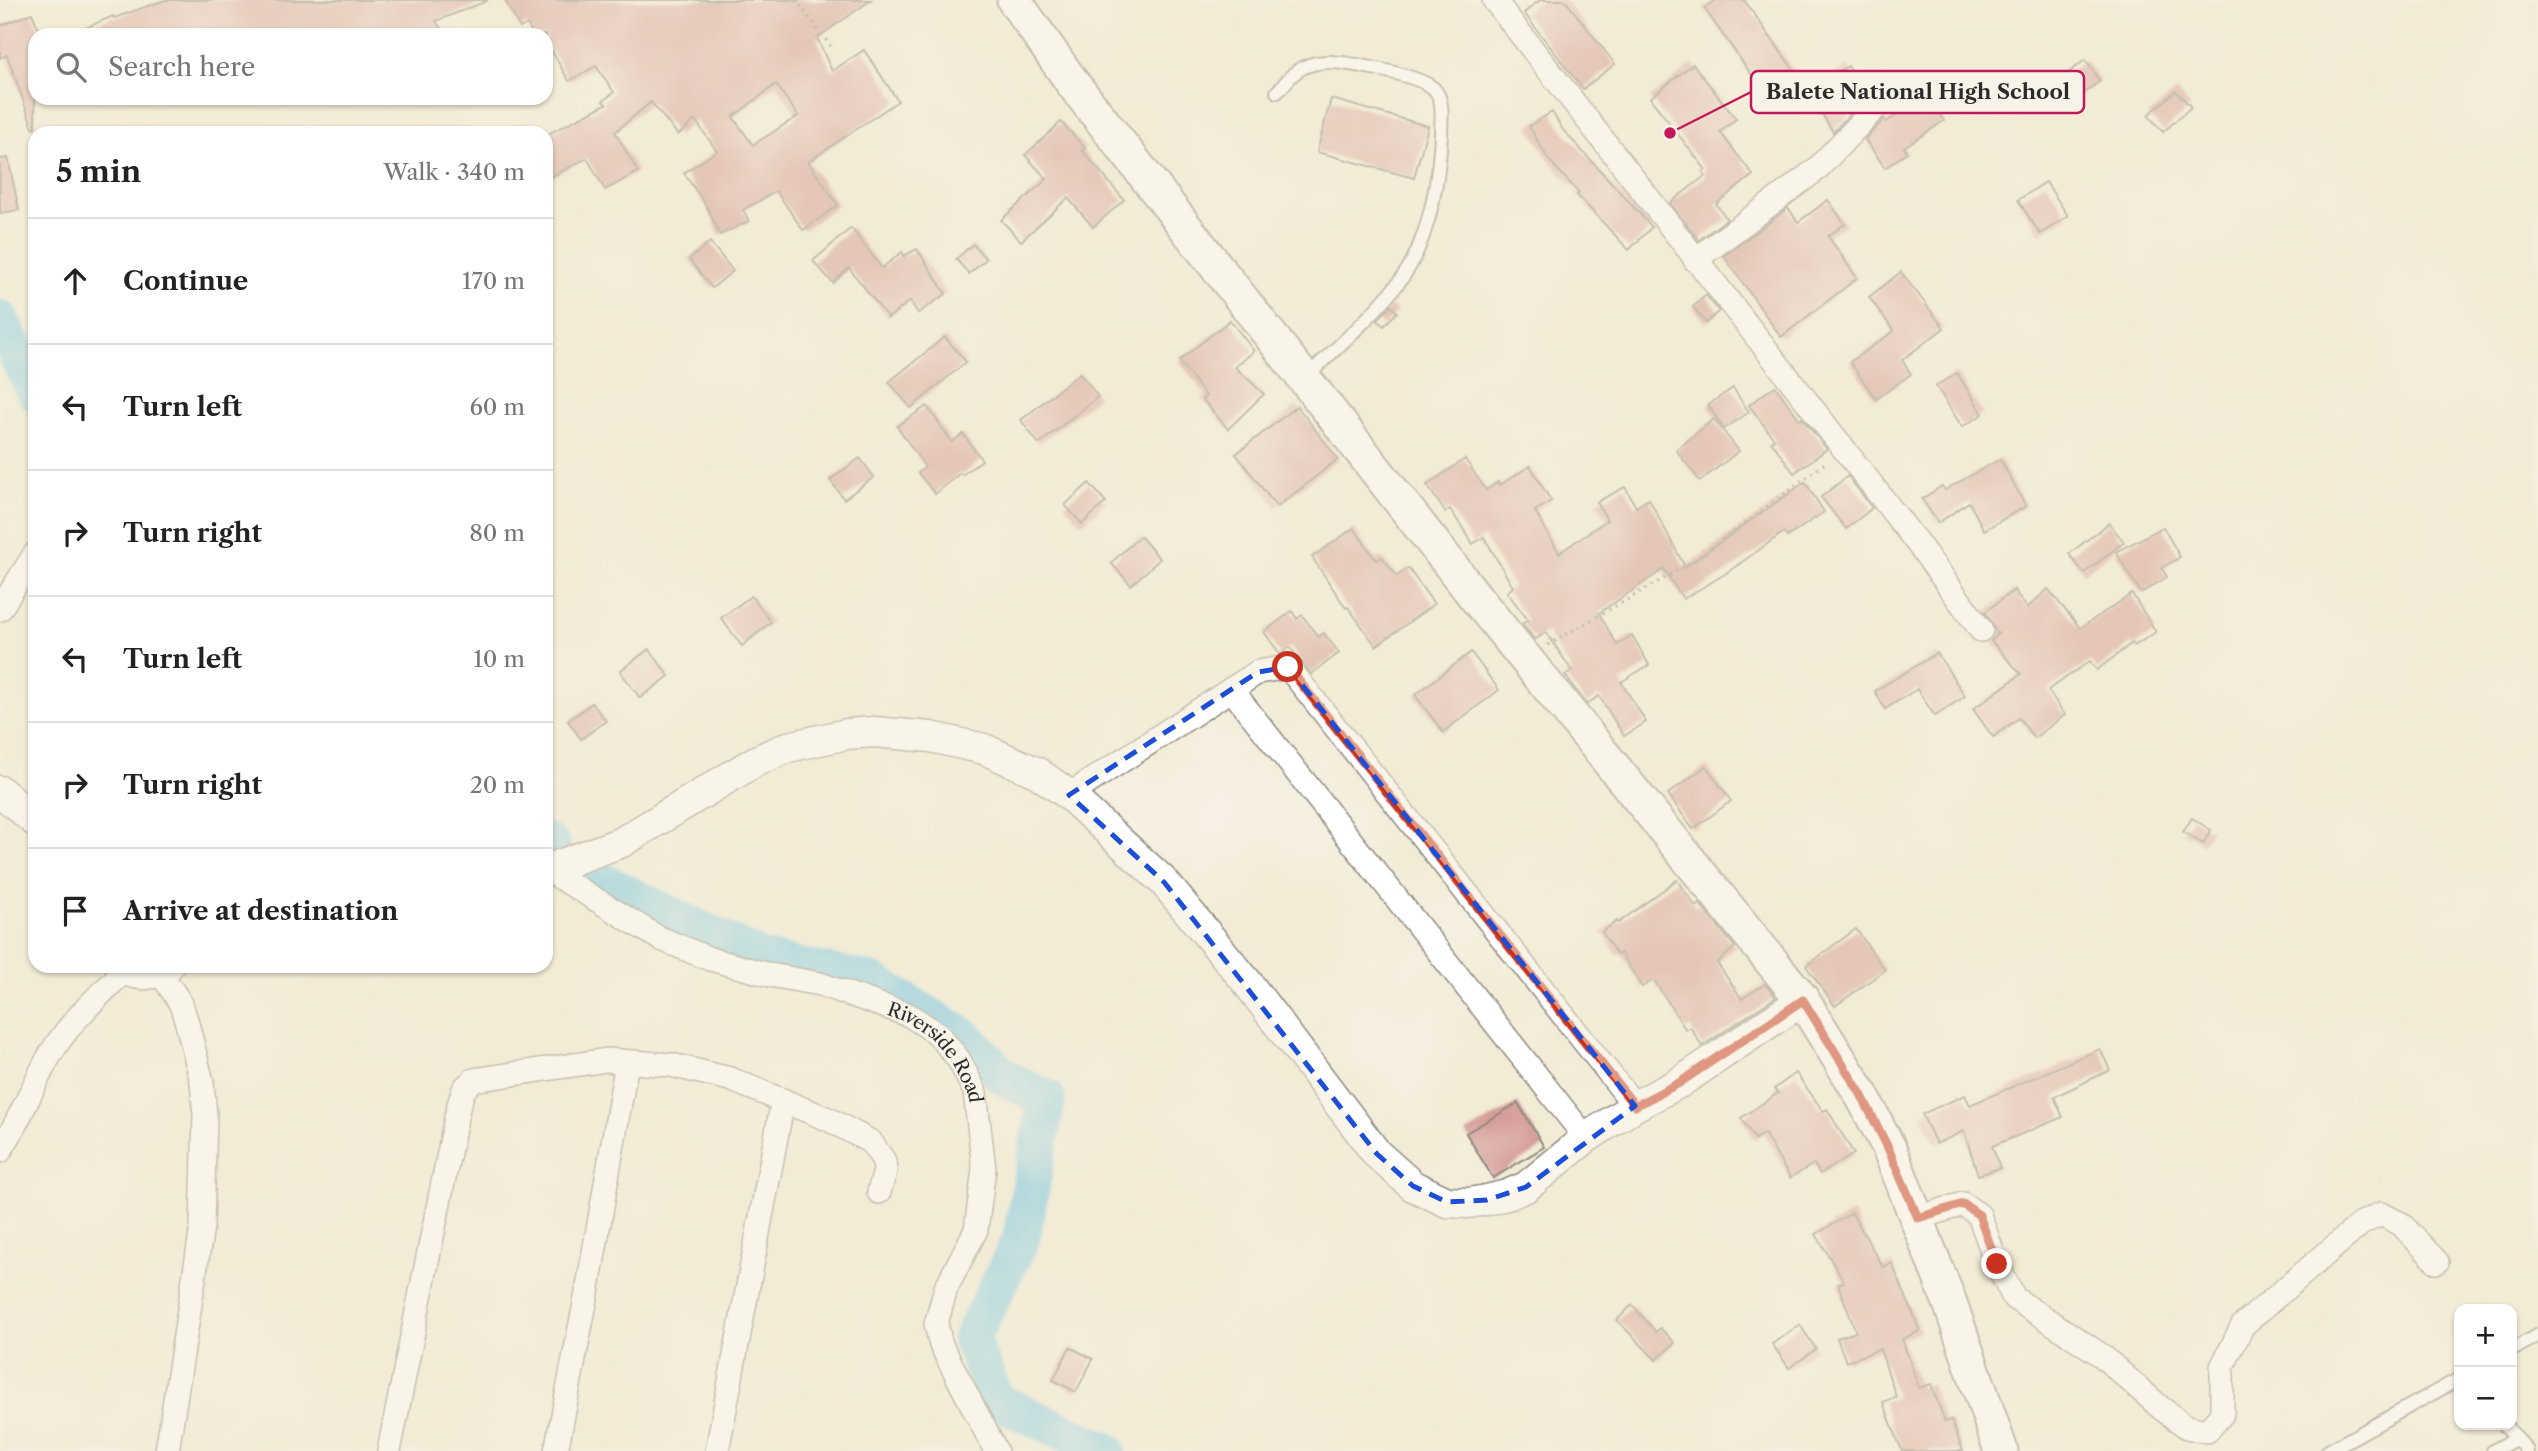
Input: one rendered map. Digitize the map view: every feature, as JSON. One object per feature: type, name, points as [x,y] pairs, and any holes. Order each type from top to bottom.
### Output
[{"type":"main road","points":[[1014,0],[1074,85],[1304,379],[1525,658],[1803,1000],[1861,1094],[1888,1148],[1918,1218],[2001,1451]]},
{"type":"street","points":[[1494,0],[1919,544],[1981,630]]},
{"type":"street","points":[[1695,260],[1816,170],[1877,107],[1892,97],[1917,88]]},
{"type":"street","points":[[0,610],[28,565]]},
{"type":"street","points":[[1069,795],[1258,672],[1288,667],[1635,1106]]},
{"type":"street","points":[[1231,689],[1586,1138]]},
{"type":"street","points":[[553,867],[622,842],[756,761],[788,747],[847,734],[874,732],[910,734],[984,749],[1038,773],[1069,795],[1164,882],[1246,981],[1377,1154],[1413,1186],[1447,1202],[1468,1203],[1507,1195],[1526,1187],[1586,1138],[1635,1106],[1679,1083],[1803,1000]]},
{"type":"street","points":[[0,791],[28,815]]},
{"type":"street","name":"Riverside Road","points":[[553,873],[659,938],[710,959],[770,975],[821,984],[909,1015],[938,1034],[959,1060],[975,1092],[984,1169],[976,1230],[946,1288],[936,1324],[941,1345],[996,1451]]},
{"type":"street","points":[[0,1151],[26,1106],[51,1053],[71,1025],[118,973]]},
{"type":"street","points":[[166,973],[187,1023],[202,1082],[205,1115],[202,1227],[167,1451]]},
{"type":"street","points":[[388,1451],[450,1146],[464,1089],[473,1080],[607,1060],[671,1065],[730,1079],[830,1120],[871,1142],[884,1161],[886,1171],[879,1192]]},
{"type":"street","points":[[556,1451],[628,1062]]},
{"type":"street","points":[[718,1451],[783,1100]]},
{"type":"street","points":[[1918,1218],[1963,1204],[1979,1215],[1997,1264],[2014,1298],[2101,1355],[2161,1408],[2187,1427],[2207,1431],[2222,1414],[2222,1367],[2243,1325],[2362,1223],[2381,1214],[2401,1224],[2437,1262]]},
{"type":"lane","points":[[1277,92],[1299,69],[1335,61],[1418,80],[1433,88],[1440,99],[1439,175],[1433,205],[1412,263],[1383,301],[1304,379]]},
{"type":"lane","points":[[2517,1347],[2538,1335]]},
{"type":"lane","points":[[2328,1451],[2454,1382]]},
{"type":"lane","points":[[2509,1430],[2527,1451]]},
{"type":"lane","points":[[2493,1451],[2517,1438]]},
{"type":"path","points":[[796,0],[832,49]]},
{"type":"path","points":[[1525,658],[1694,561],[1843,450]]},
{"type":"highlighted area","points":[[1288,667],[1635,1106],[1526,1187],[1487,1200],[1447,1202],[1413,1186],[1377,1154],[1164,882],[1069,795],[1258,672]]},
{"type":"building","points":[[165,0],[487,1],[436,21],[440,28],[85,28],[113,16],[114,18]]},
{"type":"building","points":[[505,0],[871,0],[817,38],[832,71],[864,50],[898,101],[808,162],[838,205],[803,230],[776,191],[743,210],[749,221],[720,235],[707,207],[684,173],[717,151],[695,120],[678,135],[651,102],[615,132],[638,172],[605,190],[587,158],[553,176],[553,131],[606,104],[603,101],[614,92],[596,66],[569,81],[553,53],[553,28],[529,28],[527,24],[520,28]],"holes":[[[776,84],[798,116],[753,145],[733,117]]]},
{"type":"building","points":[[1540,0],[1565,0],[1615,64],[1583,89],[1524,13]]},
{"type":"building","points":[[1716,0],[1744,0],[1796,73],[1766,95],[1704,8]]},
{"type":"building","points":[[32,13],[38,28],[28,28],[28,105],[35,105],[35,126],[32,126],[7,55],[0,58],[0,26]]},
{"type":"building","points":[[2085,60],[2100,81],[2075,100],[2060,79]]},
{"type":"building","points":[[1693,64],[1736,119],[1720,132],[1753,175],[1716,204],[1727,219],[1699,240],[1670,203],[1705,176],[1703,172],[1706,170],[1650,98]]},
{"type":"building","points":[[1848,66],[1866,97],[1833,132],[1808,90]]},
{"type":"building","points":[[2176,91],[2191,107],[2163,132],[2148,115]]},
{"type":"building","points":[[1928,96],[1944,121],[1904,147],[1907,152],[1885,168],[1865,139],[1884,119],[1886,122]]},
{"type":"building","points":[[1331,99],[1428,126],[1414,178],[1317,152]]},
{"type":"building","points":[[1552,112],[1563,130],[1652,227],[1629,250],[1577,195],[1579,193],[1548,159],[1529,126]]},
{"type":"building","points":[[1061,122],[1085,148],[1082,150],[1124,200],[1093,227],[1068,198],[1021,241],[1001,220],[1047,179],[1025,155]]},
{"type":"building","points":[[8,158],[19,210],[0,213],[0,159]]},
{"type":"building","points":[[2046,182],[2068,216],[2040,234],[2018,200]]},
{"type":"building","points":[[1828,200],[1845,224],[1828,236],[1857,278],[1781,337],[1724,256],[1788,208],[1798,222]]},
{"type":"building","points":[[851,228],[882,268],[902,252],[904,256],[917,249],[946,294],[918,313],[910,301],[888,318],[849,268],[833,283],[813,261]]},
{"type":"building","points":[[710,242],[733,271],[712,288],[689,259]]},
{"type":"building","points":[[973,244],[986,259],[969,274],[956,259]]},
{"type":"building","points":[[1901,272],[1944,328],[1902,360],[1911,374],[1876,399],[1850,362],[1894,331],[1869,297]]},
{"type":"building","points":[[1706,295],[1719,311],[1706,323],[1693,307]]},
{"type":"building","points":[[1391,306],[1397,312],[1384,326],[1377,320]]},
{"type":"building","points":[[1230,320],[1254,351],[1235,367],[1264,394],[1228,429],[1202,399],[1206,396],[1179,361]]},
{"type":"building","points":[[945,337],[966,362],[911,408],[889,382]]},
{"type":"building","points":[[1080,373],[1098,397],[1039,444],[1021,420]]},
{"type":"building","points":[[1957,373],[1983,414],[1962,427],[1936,386]]},
{"type":"building","points":[[1775,386],[1800,420],[1802,418],[1827,449],[1794,473],[1749,405]]},
{"type":"building","points":[[1733,388],[1749,412],[1724,429],[1708,405]]},
{"type":"building","points":[[927,406],[952,442],[963,434],[982,460],[962,475],[960,473],[935,494],[918,473],[925,467],[897,426]]},
{"type":"building","points":[[1297,406],[1338,459],[1277,507],[1236,454]]},
{"type":"building","points":[[1714,419],[1739,451],[1700,481],[1676,450]]},
{"type":"building","points":[[860,458],[874,477],[844,499],[830,480]]},
{"type":"building","points":[[1465,459],[1486,490],[1498,482],[1500,485],[1530,466],[1551,501],[1535,511],[1559,553],[1607,520],[1597,502],[1625,487],[1636,507],[1649,499],[1685,567],[1805,482],[1824,512],[1787,537],[1784,532],[1725,574],[1683,599],[1664,569],[1599,613],[1617,645],[1632,635],[1649,665],[1621,682],[1646,722],[1624,736],[1599,696],[1587,704],[1575,689],[1565,675],[1572,671],[1546,632],[1535,640],[1522,624],[1528,620],[1507,592],[1513,587],[1484,537],[1473,544],[1450,509],[1445,512],[1427,485]]},
{"type":"building","points":[[2000,459],[2026,506],[1984,530],[1969,502],[1938,523],[1922,499],[1942,486],[1945,490]]},
{"type":"building","points":[[1848,476],[1872,508],[1846,529],[1821,497]]},
{"type":"building","points":[[1089,483],[1106,502],[1082,524],[1065,505]]},
{"type":"building","points":[[2109,523],[2124,542],[2084,573],[2069,554]]},
{"type":"building","points":[[2163,527],[2180,557],[2162,568],[2167,577],[2141,593],[2116,552]]},
{"type":"building","points":[[1354,528],[1373,556],[1377,560],[1382,557],[1397,576],[1408,568],[1434,604],[1376,646],[1348,607],[1346,608],[1312,557]]},
{"type":"building","points":[[1140,536],[1160,559],[1131,585],[1111,563]]},
{"type":"building","points":[[2048,589],[2080,628],[2132,594],[2156,632],[2134,646],[2132,643],[2097,670],[2090,661],[2048,690],[2065,715],[2034,738],[2019,718],[1993,737],[1973,709],[2021,674],[1991,641],[1998,634],[1985,612],[2014,590],[2027,608]]},
{"type":"building","points":[[751,596],[771,622],[742,646],[721,618]]},
{"type":"building","points":[[1292,611],[1297,619],[1302,615],[1318,637],[1324,633],[1339,653],[1311,674],[1290,647],[1280,654],[1264,632]]},
{"type":"building","points":[[649,649],[669,676],[640,698],[620,671]]},
{"type":"building","points":[[1471,652],[1499,690],[1443,732],[1415,695]]},
{"type":"building","points":[[1937,653],[1965,696],[1935,716],[1917,689],[1885,709],[1875,691]]},
{"type":"building","points":[[592,703],[606,721],[581,739],[568,721]]},
{"type":"building","points":[[1706,766],[1731,801],[1693,829],[1668,794]]},
{"type":"building","points":[[2192,818],[2211,830],[2203,844],[2183,832]]},
{"type":"building","points":[[1677,880],[1696,907],[1700,904],[1735,947],[1717,963],[1742,999],[1765,984],[1776,997],[1702,1046],[1690,1027],[1686,1030],[1654,980],[1642,987],[1621,953],[1617,955],[1602,932]]},
{"type":"building","points":[[1856,929],[1885,970],[1835,1006],[1806,966]]},
{"type":"building","points":[[2100,1049],[2110,1070],[2054,1097],[2063,1117],[1992,1146],[2000,1168],[1978,1175],[1964,1131],[1936,1144],[1922,1114],[1965,1095],[1970,1105]]},
{"type":"building","points":[[1796,1073],[1823,1111],[1827,1109],[1854,1154],[1820,1174],[1814,1164],[1790,1178],[1764,1133],[1755,1139],[1741,1118],[1778,1093],[1774,1089]]},
{"type":"building","points":[[1518,1103],[1544,1147],[1493,1178],[1466,1133]]},
{"type":"building","points":[[1852,1213],[1883,1267],[1892,1263],[1920,1331],[1902,1339],[1919,1388],[1931,1384],[1945,1422],[1951,1420],[1963,1451],[1902,1451],[1883,1402],[1896,1397],[1880,1349],[1846,1362],[1837,1338],[1856,1332],[1838,1284],[1844,1282],[1816,1234]]},
{"type":"building","points":[[1632,1305],[1656,1332],[1660,1328],[1675,1343],[1656,1360],[1617,1320]]},
{"type":"building","points":[[1800,1325],[1816,1349],[1789,1368],[1772,1344]]},
{"type":"building","points":[[1070,1347],[1093,1359],[1076,1392],[1053,1380]]},
{"type":"waterway","points":[[0,319],[28,377]]},
{"type":"waterway","points":[[593,877],[762,959],[871,981],[965,1037],[1004,1077],[1047,1099],[1021,1239],[971,1339],[996,1401],[1107,1451]]},
{"type":"place","name":"Balete National High School","points":[[1670,133]]},
{"type":"route","points":[[1288,667],[1562,1010],[1635,1106],[1679,1083],[1803,1000],[1861,1094],[1918,1218],[1963,1204],[1979,1215],[1997,1264]]}]
